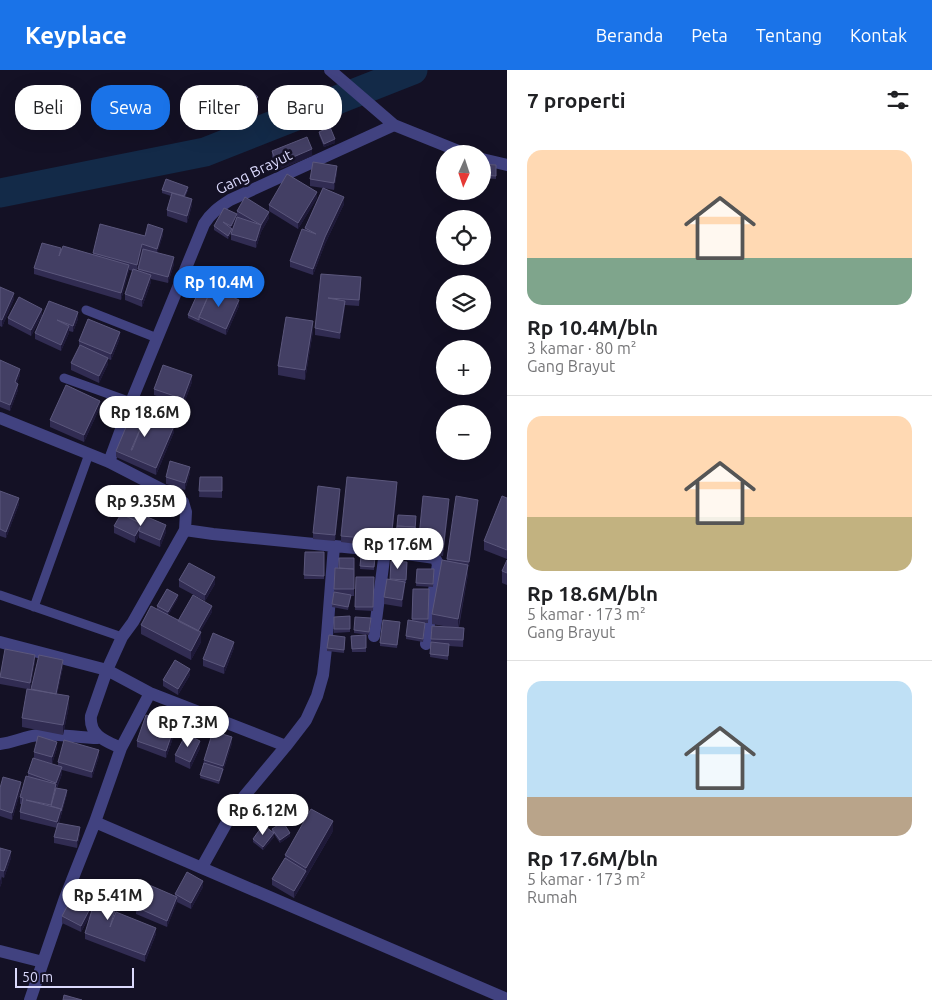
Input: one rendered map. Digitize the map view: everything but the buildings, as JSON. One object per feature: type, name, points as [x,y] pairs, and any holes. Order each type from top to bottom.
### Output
[{"type":"street","points":[[330,70],[394,125],[444,145]]},
{"type":"street","name":"Gang Brayut","points":[[109,462],[131,402],[204,224],[218,208],[230,200],[394,125]]},
{"type":"street","points":[[491,161],[507,165]]},
{"type":"street","points":[[0,418],[109,462],[183,502],[186,512],[185,530],[133,622],[122,637],[106,670],[90,724],[98,738]]},
{"type":"street","points":[[185,530],[434,558],[438,564],[426,644]]},
{"type":"street","points":[[202,867],[236,806],[306,720],[317,696],[323,675],[334,546]]},
{"type":"street","points":[[374,636],[385,551]]},
{"type":"street","points":[[0,642],[106,670],[150,693],[286,746]]},
{"type":"street","points":[[30,1000],[120,748],[150,693]]},
{"type":"street","points":[[0,744],[43,735],[98,738],[120,748]]},
{"type":"street","points":[[95,822],[507,999]]},
{"type":"street","points":[[0,952],[43,962]]},
{"type":"lane","points":[[86,310],[157,338]]},
{"type":"lane","points":[[64,378],[131,402]]},
{"type":"lane","points":[[34,606],[88,454]]},
{"type":"lane","points":[[0,595],[122,637]]},
{"type":"waterway","points":[[0,193],[205,152],[413,70]]}]
